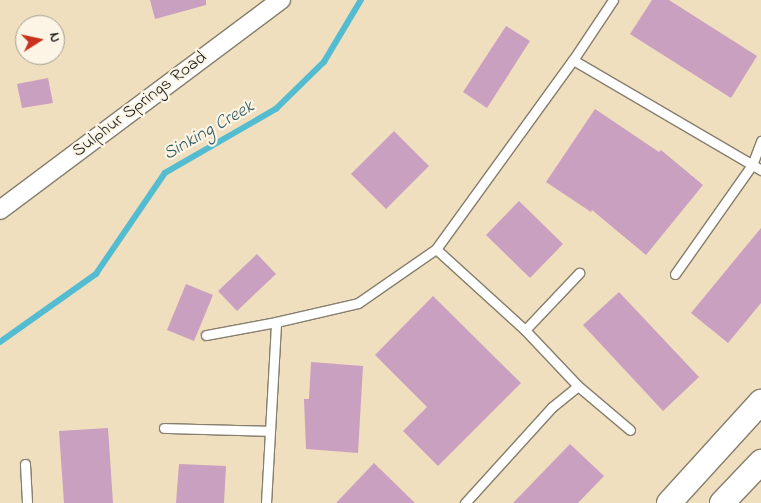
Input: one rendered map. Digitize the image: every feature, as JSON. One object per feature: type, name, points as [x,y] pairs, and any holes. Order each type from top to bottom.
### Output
[{"type":"main road","points":[[669,503],[761,402]]},
{"type":"main road","points":[[722,503],[761,462]]},
{"type":"street","name":"Sulphur Springs Road","points":[[0,210],[280,0]]},
{"type":"lane","points":[[206,335],[276,322],[358,303],[436,249],[574,60],[613,0]]},
{"type":"lane","points":[[574,60],[761,170]]},
{"type":"lane","points":[[675,274],[752,165],[761,141]]},
{"type":"lane","points":[[436,249],[525,330],[578,386],[630,430]]},
{"type":"lane","points":[[525,330],[579,273]]},
{"type":"lane","points":[[266,503],[276,322]]},
{"type":"lane","points":[[465,503],[552,407],[578,386]]},
{"type":"lane","points":[[164,428],[270,431]]},
{"type":"lane","points":[[25,464],[27,503]]},
{"type":"building","points":[[150,0],[206,0],[206,5],[155,19]]},
{"type":"building","points":[[652,0],[669,0],[757,56],[731,98],[630,34]]},
{"type":"building","points":[[506,26],[530,41],[487,108],[463,92]]},
{"type":"building","points":[[48,78],[53,103],[22,108],[17,84]]},
{"type":"building","points":[[595,109],[659,152],[661,150],[703,185],[646,255],[592,210],[591,212],[546,182]]},
{"type":"building","points":[[394,131],[429,166],[386,209],[351,174]]},
{"type":"building","points":[[519,201],[563,244],[530,278],[486,235]]},
{"type":"building","points":[[761,228],[761,303],[728,343],[691,313]]},
{"type":"building","points":[[257,254],[276,274],[237,311],[218,291]]},
{"type":"building","points":[[186,284],[213,295],[194,341],[167,330]]},
{"type":"building","points":[[619,292],[699,377],[663,411],[583,325]]},
{"type":"building","points":[[433,296],[521,383],[438,466],[403,431],[427,407],[375,355]]},
{"type":"building","points":[[311,362],[363,366],[358,453],[306,449],[304,399],[309,399]]},
{"type":"building","points":[[108,428],[113,503],[64,503],[59,431]]},
{"type":"building","points":[[570,444],[604,476],[578,503],[513,503]]},
{"type":"building","points":[[374,463],[415,503],[336,503]]},
{"type":"building","points":[[179,464],[226,466],[224,503],[176,503]]},
{"type":"waterway","name":"Sinking Creek","points":[[0,342],[96,274],[165,173],[276,109],[324,62],[361,0]]}]
